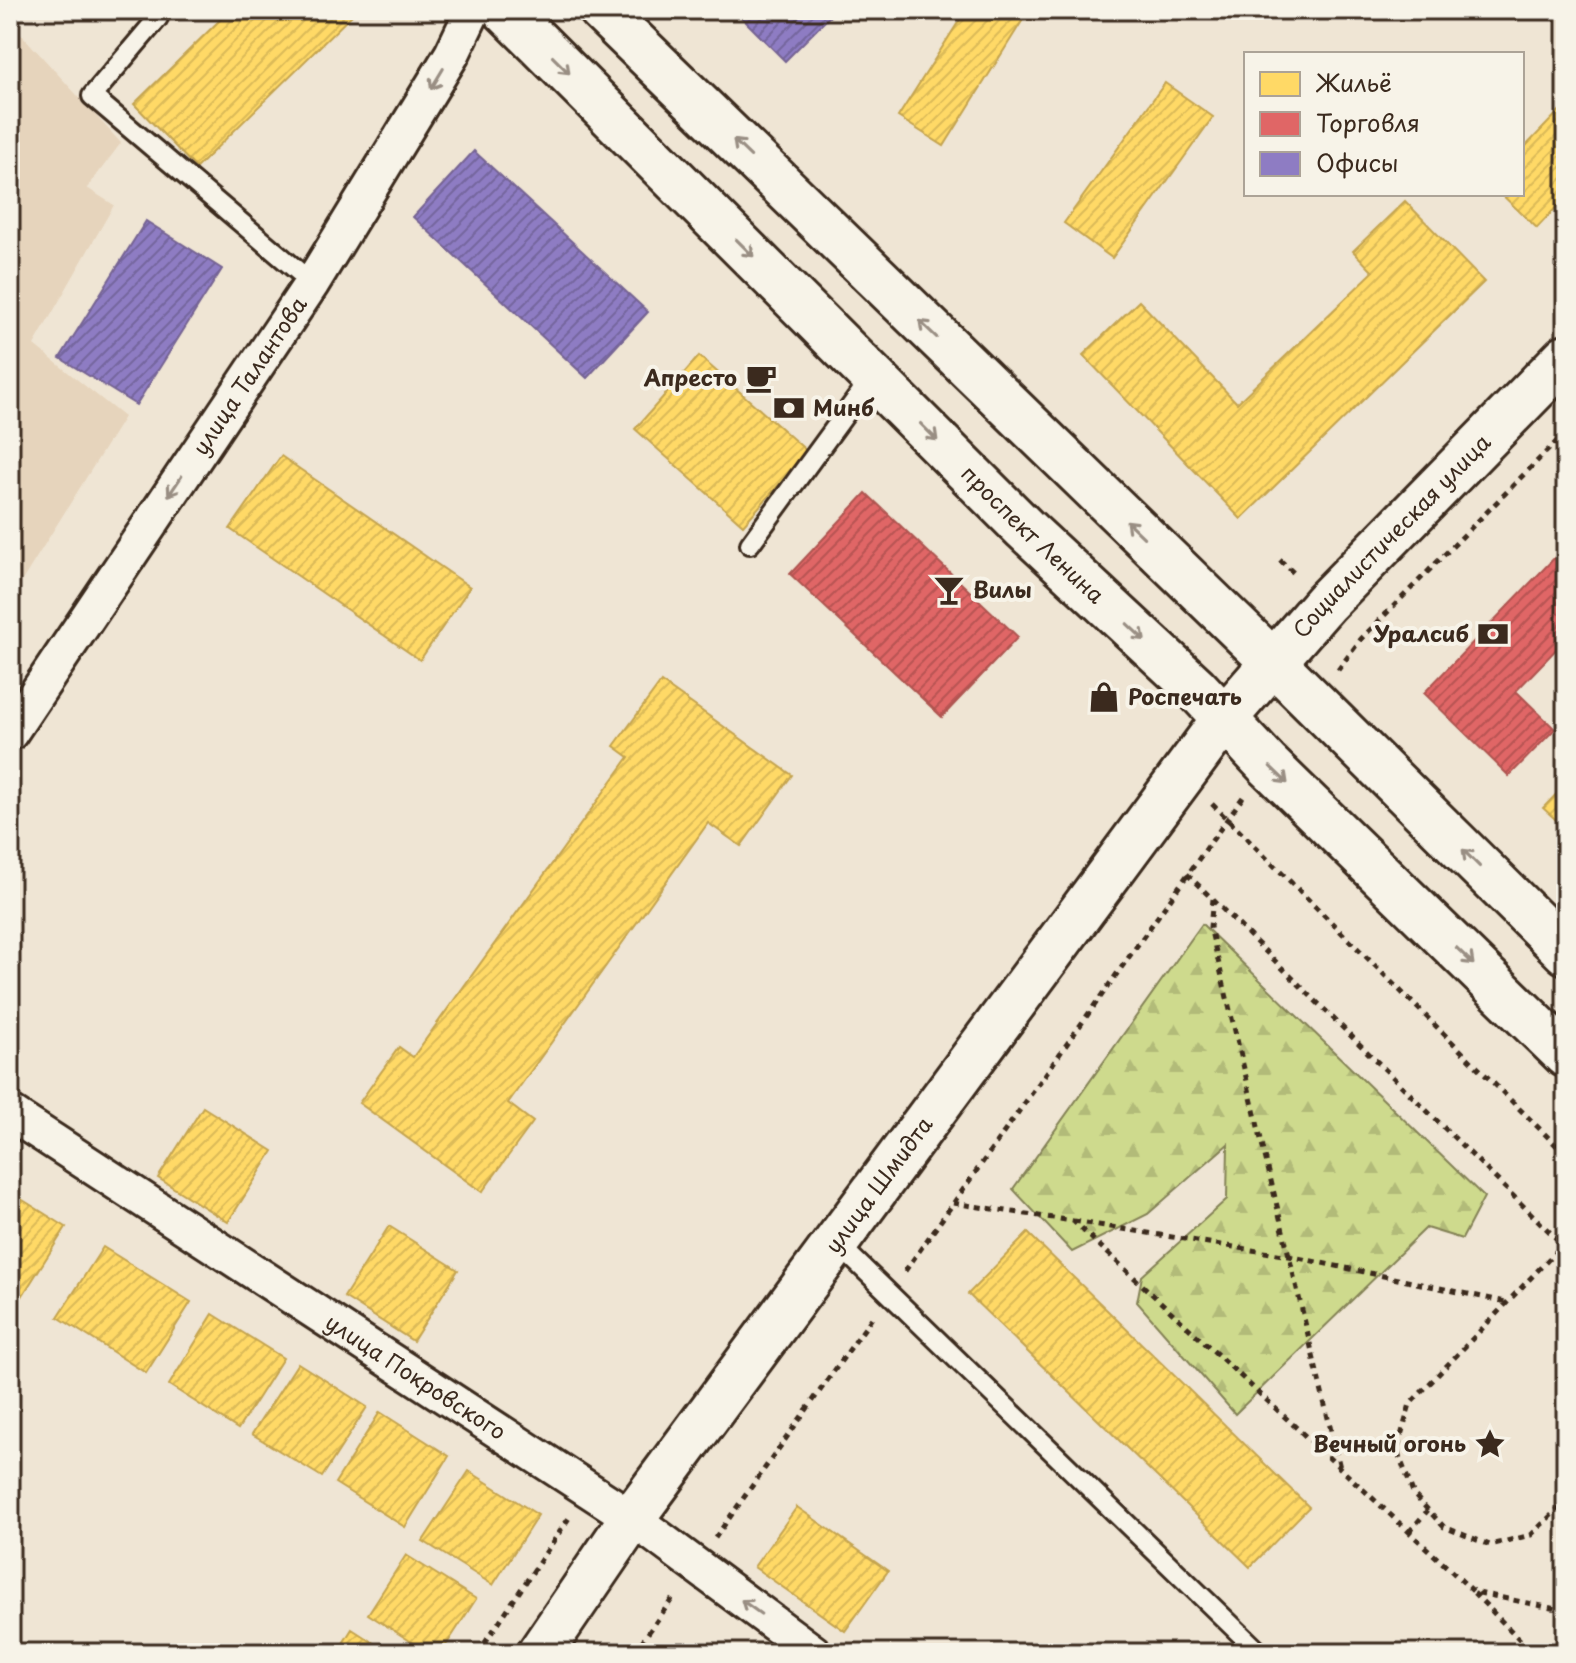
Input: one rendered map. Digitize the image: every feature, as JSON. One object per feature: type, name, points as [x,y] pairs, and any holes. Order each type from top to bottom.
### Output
[{"type":"main road","name":"проспект Ленина","points":[[505,10],[1025,529],[1195,687],[1267,764],[1566,1055]]},
{"type":"main road","points":[[601,10],[1272,661],[1566,952]]},
{"type":"main road","name":"Социалистическая улица","points":[[1224,719],[1325,603],[1548,394],[1566,357]]},
{"type":"main road","name":"улица Шмидта","points":[[540,1653],[632,1518],[1224,719]]},
{"type":"street","name":"улица Талантова","points":[[10,733],[312,283],[452,54],[473,10]]},
{"type":"street","name":"улица Покровского","points":[[10,1113],[632,1518],[814,1653]]},
{"type":"lane","points":[[151,10],[158,18],[92,96],[312,283]]},
{"type":"lane","points":[[750,544],[873,376]]},
{"type":"lane","points":[[836,1243],[1260,1653]]},
{"type":"path","points":[[1361,639],[1566,432]]},
{"type":"path","points":[[1183,775],[1566,1155]]},
{"type":"path","points":[[634,1653],[1227,819]]},
{"type":"path","points":[[1187,874],[1565,1245],[1506,1302],[1410,1404],[1397,1450],[1414,1495],[1444,1527],[1490,1545],[1531,1535],[1566,1501]]},
{"type":"path","points":[[1213,899],[1210,927],[1341,1469]]},
{"type":"path","points":[[953,1203],[1289,1256],[1506,1302]]},
{"type":"path","points":[[1073,1221],[1474,1592],[1533,1653]]},
{"type":"path","points":[[1409,1532],[1428,1510]]},
{"type":"path","points":[[1474,1592],[1566,1611]]},
{"type":"shaded area","points":[[10,22],[121,143],[87,188],[114,205],[34,345],[124,417],[10,600]]},
{"type":"green space","points":[[1202,924],[1484,1197],[1462,1239],[1426,1228],[1235,1414],[1137,1302],[1142,1276],[1227,1199],[1228,1144],[1148,1214],[1072,1252],[1013,1189]]},
{"type":"building: Жильё","points":[[230,10],[357,10],[196,168],[134,104]]},
{"type":"building: Жильё","points":[[966,10],[1029,10],[944,146],[898,117]]},
{"type":"building: Жильё","points":[[1165,83],[1213,117],[1112,258],[1064,223]]},
{"type":"building: Жильё","points":[[1566,104],[1566,197],[1537,228],[1503,196],[1524,196],[1524,148]]},
{"type":"building: Жильё","points":[[1405,201],[1484,282],[1241,519],[1083,355],[1139,301],[1237,403],[1373,272],[1353,251]]},
{"type":"building: Жильё","points":[[699,356],[808,452],[743,525],[635,429]]},
{"type":"building: Жильё","points":[[281,456],[470,587],[420,660],[230,529]]},
{"type":"building: Жильё","points":[[661,682],[792,775],[741,846],[708,823],[508,1103],[533,1122],[482,1192],[359,1103],[399,1047],[413,1057],[629,757],[614,746]]},
{"type":"building: Жильё","points":[[1566,784],[1566,829],[1543,808]]},
{"type":"building: Жильё","points":[[203,1107],[273,1151],[228,1222],[158,1178]]},
{"type":"building: Жильё","points":[[10,1192],[66,1227],[21,1298],[10,1291]]},
{"type":"building: Жильё","points":[[389,1226],[458,1270],[413,1341],[344,1297]]},
{"type":"building: Жильё","points":[[1028,1233],[1309,1507],[1250,1567],[968,1294]]},
{"type":"building: Жильё","points":[[103,1247],[191,1302],[146,1373],[58,1317]]},
{"type":"building: Жильё","points":[[213,1314],[283,1358],[238,1429],[169,1385]]},
{"type":"building: Жильё","points":[[298,1363],[367,1407],[322,1477],[252,1434]]},
{"type":"building: Жильё","points":[[380,1412],[449,1456],[405,1527],[335,1483]]},
{"type":"building: Жильё","points":[[469,1471],[538,1515],[493,1585],[423,1541]]},
{"type":"building: Жильё","points":[[797,1507],[888,1571],[845,1631],[754,1567]]},
{"type":"building: Жильё","points":[[406,1555],[476,1599],[441,1653],[429,1653],[368,1614]]},
{"type":"building: Жильё","points":[[352,1629],[389,1653],[337,1653]]},
{"type":"building: Торговля","points":[[866,493],[1018,637],[942,717],[790,574]]},
{"type":"building: Торговля","points":[[1562,550],[1566,554],[1566,639],[1516,691],[1555,729],[1509,776],[1424,693]]},
{"type":"building: Офисы","points":[[734,10],[836,10],[785,61]]},
{"type":"building: Офисы","points":[[474,151],[648,312],[587,378],[413,217]]},
{"type":"building: Офисы","points":[[146,221],[222,269],[136,405],[60,358]]},
{"type":"place","name":"Апресто","points":[[761,378]]},
{"type":"place","name":"Минб","points":[[789,408]]},
{"type":"place","name":"Вилы","points":[[949,590]]},
{"type":"place","name":"Уралсиб","points":[[1493,634]]},
{"type":"place","name":"Роспечать","points":[[1104,697]]},
{"type":"place","name":"Вечный огонь","points":[[1490,1444]]}]
